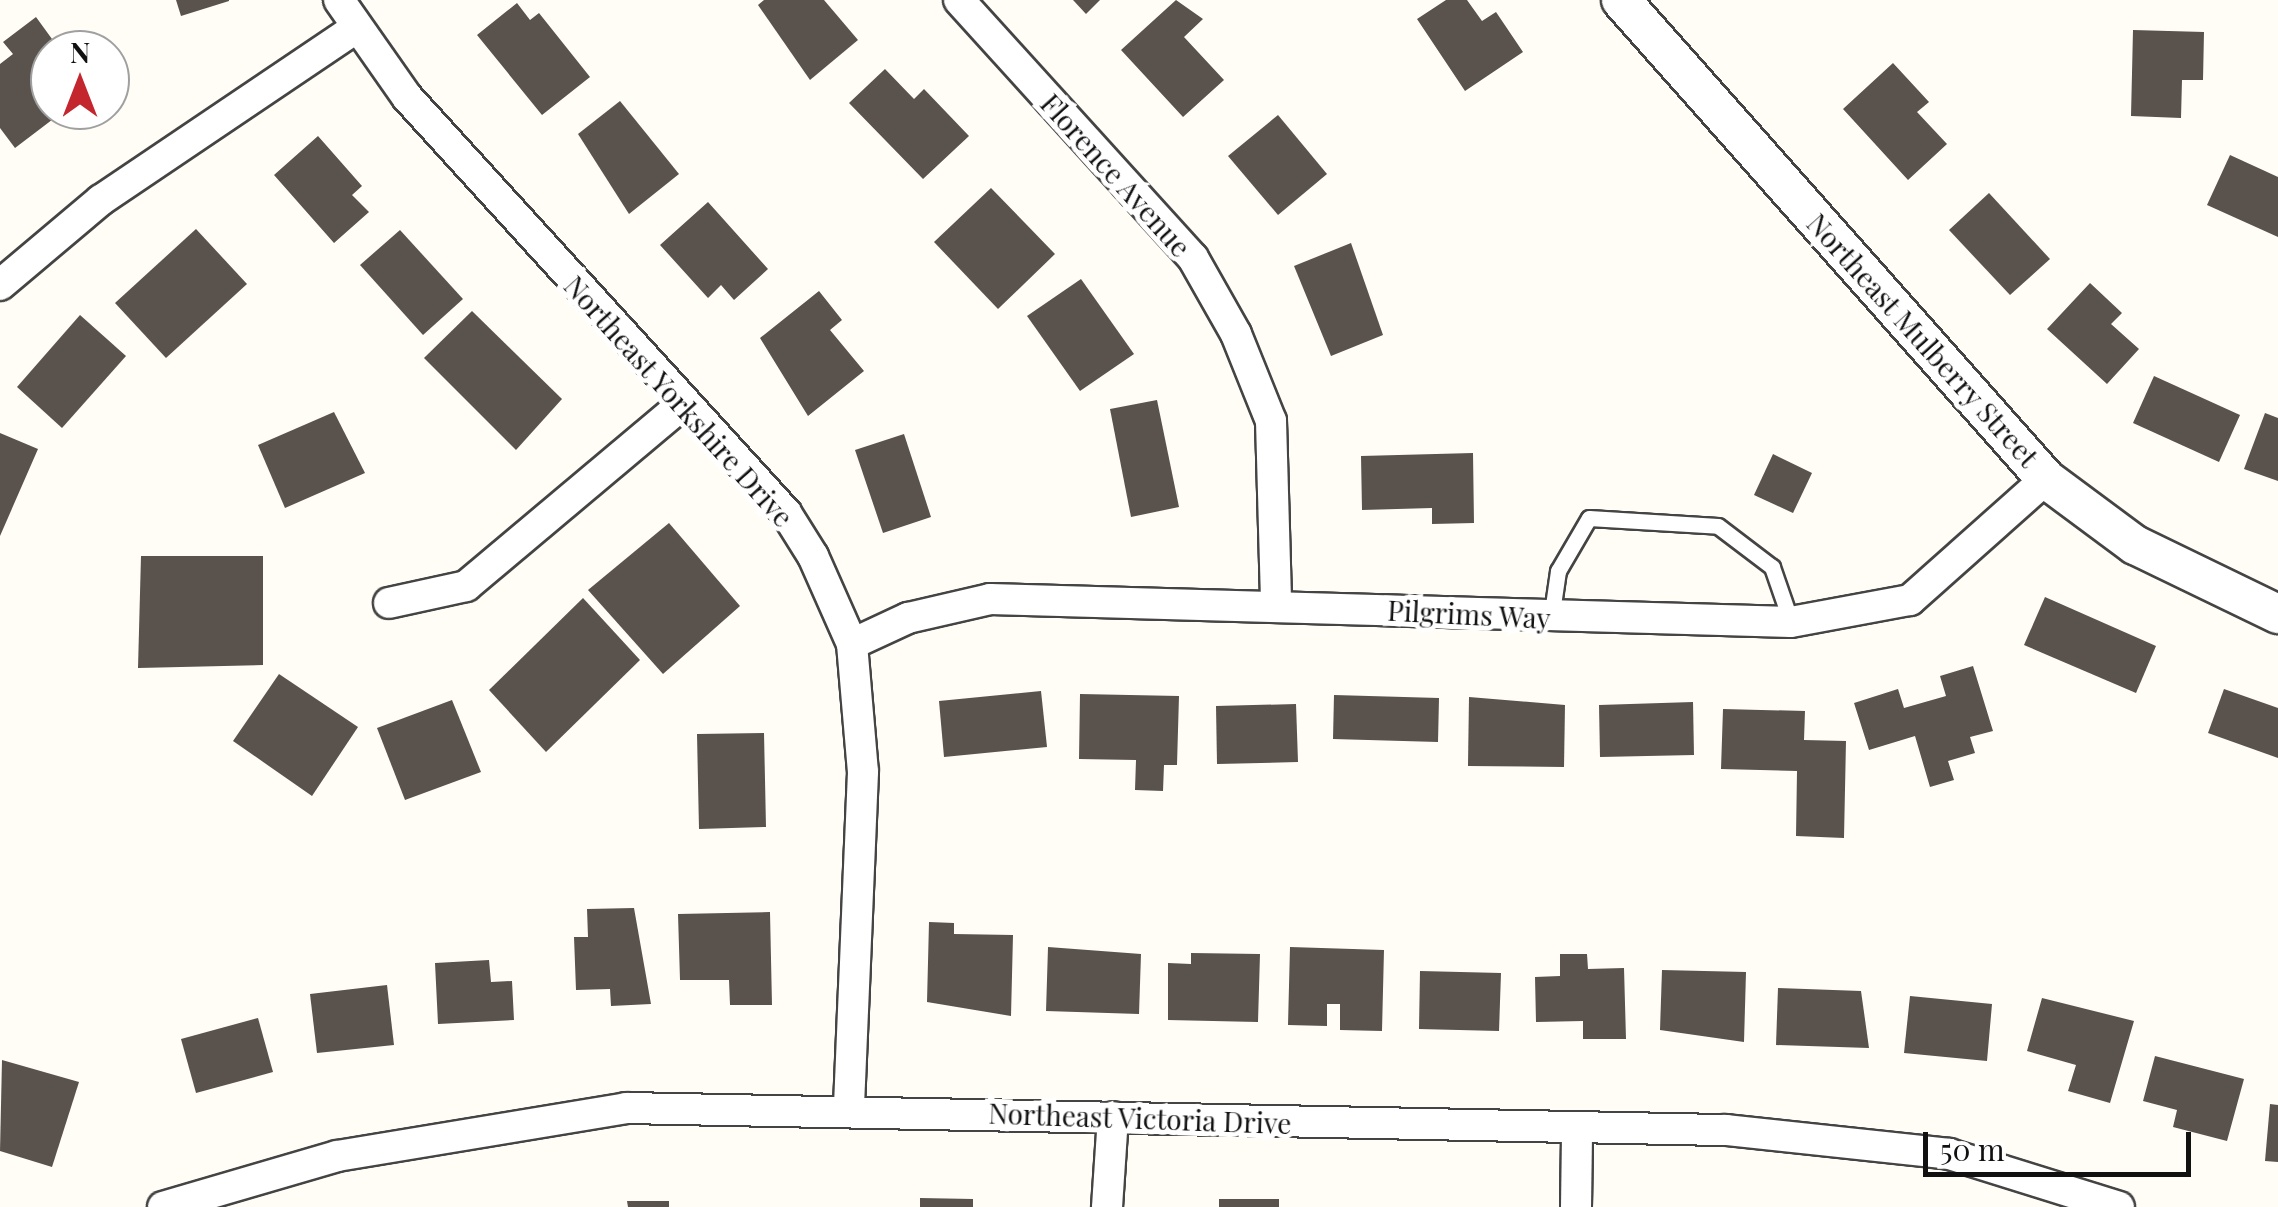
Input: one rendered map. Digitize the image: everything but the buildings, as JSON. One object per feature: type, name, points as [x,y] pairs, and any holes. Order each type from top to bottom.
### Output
[{"type":"street","name":"Northeast Yorkshire Drive","points":[[338,0],[353,30],[682,404],[786,512],[852,644],[863,772],[849,1108]]},
{"type":"street","name":"Florence Avenue","points":[[959,0],[1192,258],[1236,334],[1271,421],[1276,602]]},
{"type":"street","name":"Northeast Mulberry Street","points":[[1621,0],[2046,479],[2135,544],[2278,614]]},
{"type":"street","points":[[0,285],[101,200],[353,30]]},
{"type":"street","points":[[389,603],[466,586],[682,404]]},
{"type":"street","name":"Pilgrims Way","points":[[852,644],[908,618],[990,599],[1276,602],[1551,619],[1791,622],[1910,600],[2046,479]]},
{"type":"street","name":"Northeast Victoria Drive","points":[[163,1207],[337,1156],[626,1108],[849,1108],[1577,1131],[1726,1130],[1949,1154],[2119,1207]]},
{"type":"street","points":[[1107,1207],[1113,1118]]},
{"type":"street","points":[[1576,1207],[1577,1131]]},
{"type":"lane","points":[[1551,619],[1558,571],[1589,518],[1718,526],[1772,566],[1791,622]]}]
